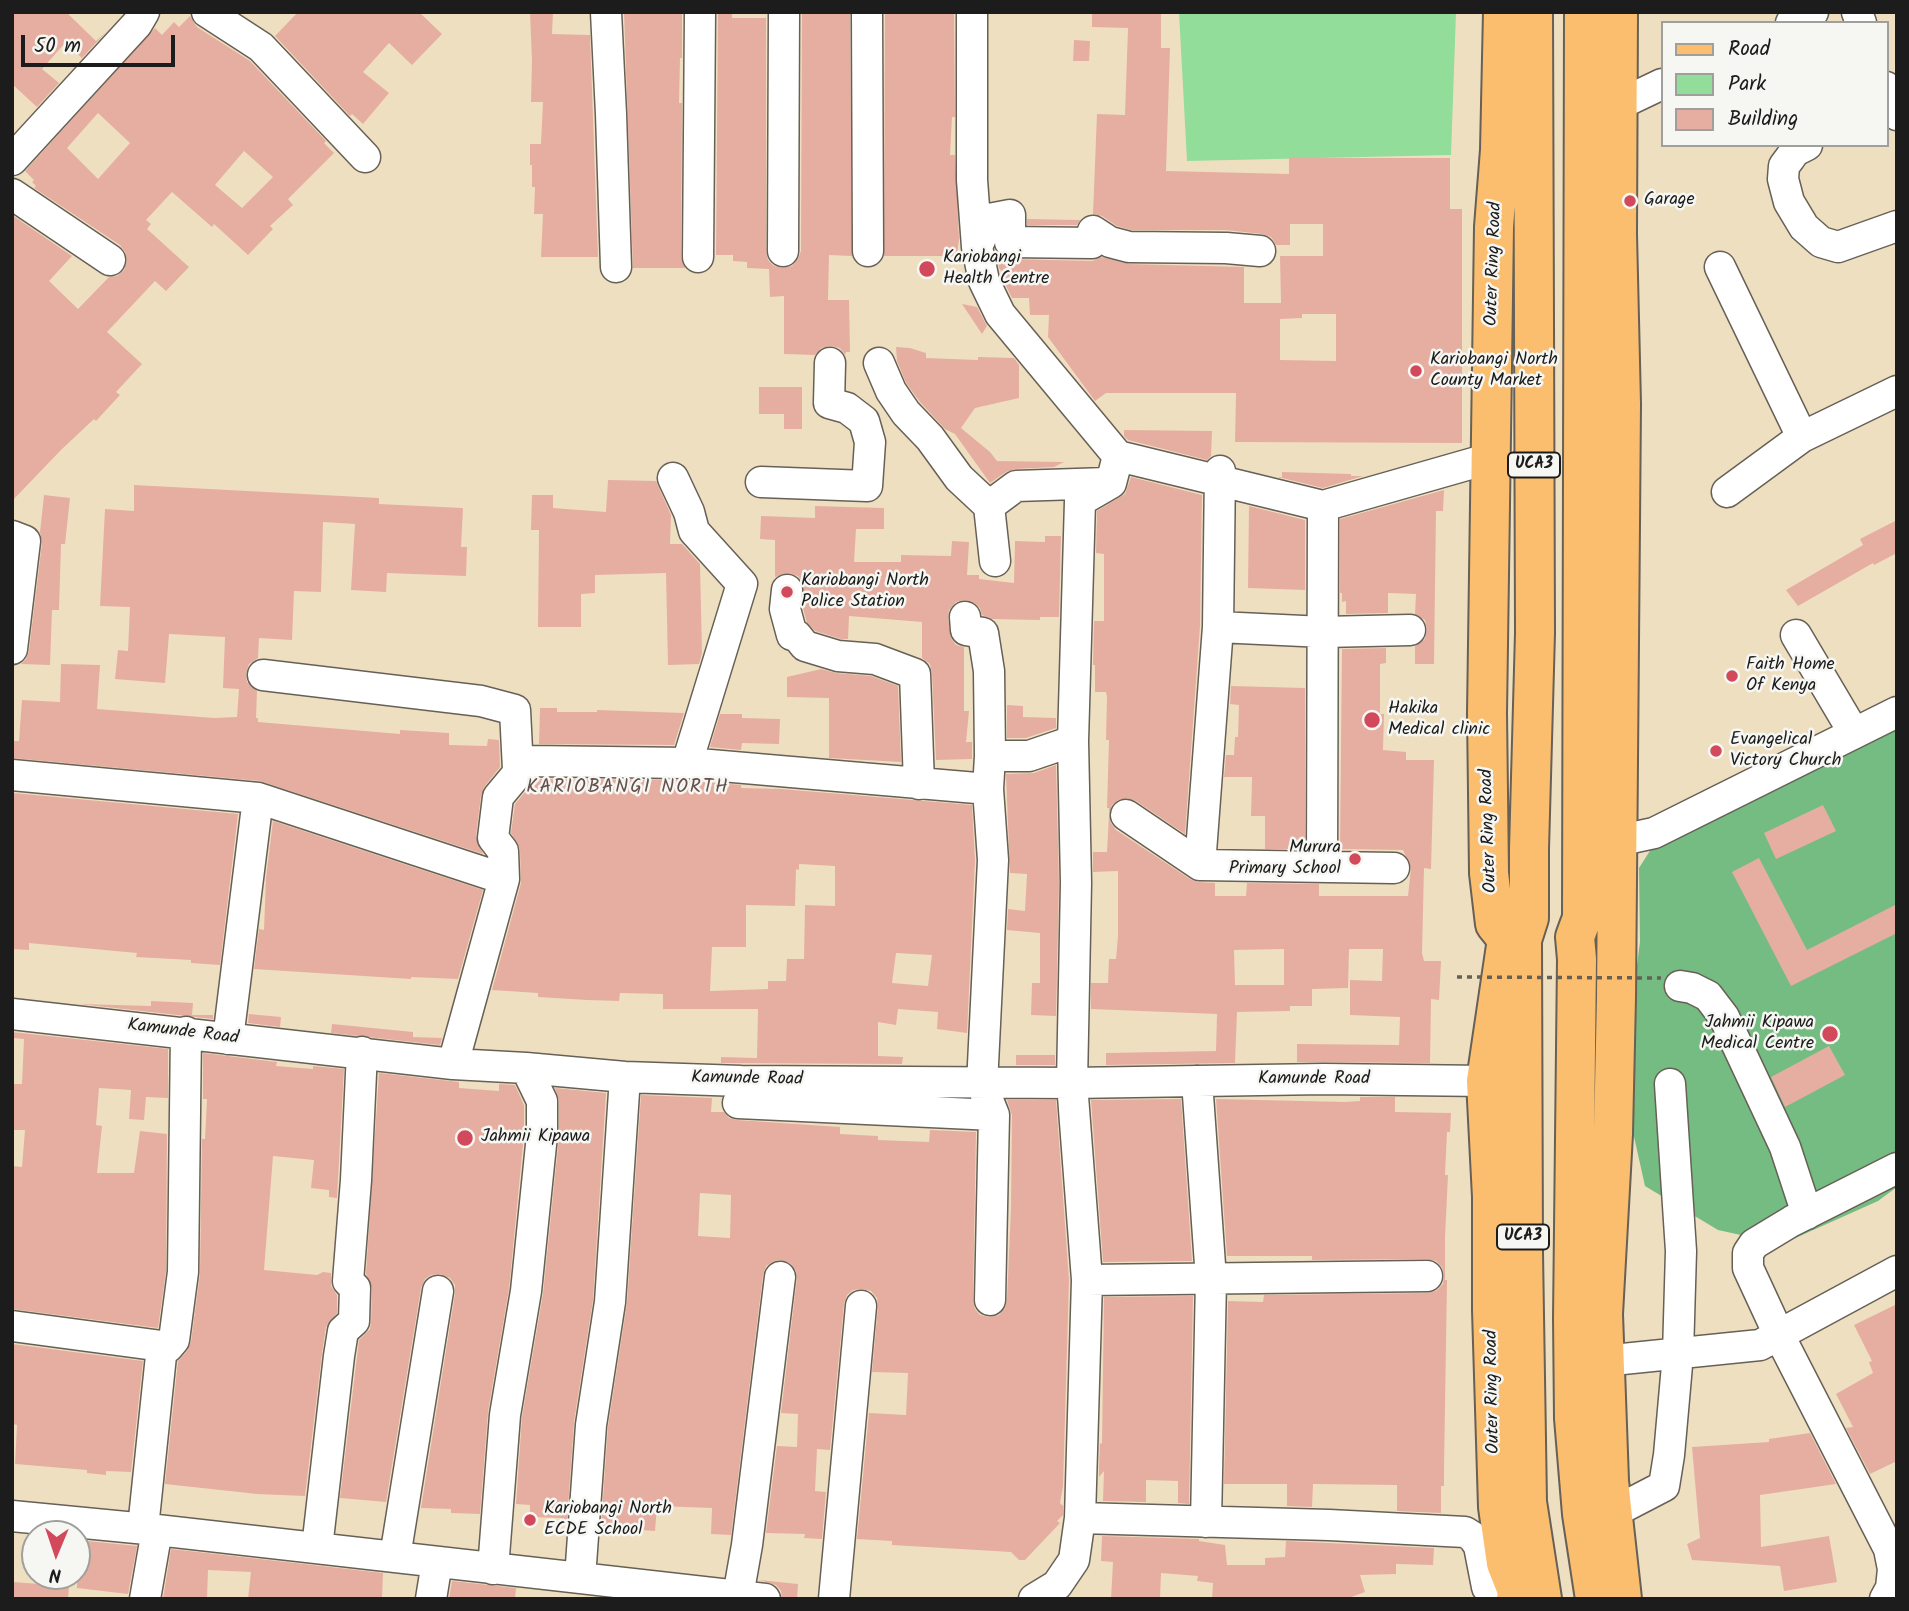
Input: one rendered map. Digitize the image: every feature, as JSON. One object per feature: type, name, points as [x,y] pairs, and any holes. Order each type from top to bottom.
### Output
[{"type":"main road","name":"Outer Ring Road","points":[[1503,12],[1500,150],[1494,228],[1487,727],[1489,873],[1513,930],[1528,1518],[1525,1596]]},
{"type":"main road","name":"Outer Ring Road","points":[[1525,1596],[1506,1563],[1498,1507],[1494,1426],[1492,1197],[1486,1081],[1529,849],[1535,633],[1533,12]]},
{"type":"main road","name":"UCA3","points":[[1584,12],[1574,1418],[1622,1599]]},
{"type":"main road","name":"UCA3","points":[[1595,1599],[1598,1513],[1609,1481],[1603,1314],[1613,1134],[1617,841],[1621,457],[1618,12]]},
{"type":"main road","points":[[1494,1426],[1528,1518]]},
{"type":"street","points":[[207,12],[261,47],[365,157]]},
{"type":"street","points":[[606,12],[616,267]]},
{"type":"street","points":[[698,257],[700,12]]},
{"type":"street","points":[[783,251],[784,12]]},
{"type":"street","points":[[867,12],[868,251]]},
{"type":"street","points":[[972,12],[971,180],[977,247],[984,281],[1000,314],[1114,469]]},
{"type":"street","points":[[1795,21],[1813,12]]},
{"type":"street","points":[[12,160],[136,16]]},
{"type":"street","points":[[1618,105],[1660,85]]},
{"type":"street","points":[[1803,147],[1795,151],[1784,166],[1783,179],[1789,202],[1804,227],[1821,242],[1838,247],[1897,226]]},
{"type":"street","points":[[12,194],[110,260]]},
{"type":"street","points":[[977,247],[989,219],[1010,215],[1010,243],[1092,243],[1093,231],[1110,242],[1129,247],[1260,251]]},
{"type":"street","points":[[1720,267],[1802,438]]},
{"type":"street","points":[[761,482],[867,486],[870,442],[864,421],[847,408],[829,403],[830,363]]},
{"type":"street","points":[[878,363],[902,407],[930,438],[959,478],[989,506],[996,561]]},
{"type":"street","points":[[1727,492],[1802,438],[1897,391]]},
{"type":"street","points":[[989,506],[1016,486],[1114,469],[1322,506],[1491,458]]},
{"type":"street","points":[[1054,1594],[1074,1560],[1080,1518],[1087,1280],[1072,1083],[1076,883],[1073,741],[1080,501],[1114,469]]},
{"type":"street","points":[[1200,865],[1218,627],[1220,471]]},
{"type":"street","points":[[673,478],[689,512],[694,531],[743,584],[687,763]]},
{"type":"street","points":[[1322,506],[1322,867]]},
{"type":"street","points":[[12,536],[25,541],[12,649]]},
{"type":"street","points":[[788,590],[785,609],[792,635],[797,636],[805,646],[838,656],[875,659],[915,674],[919,784]]},
{"type":"street","points":[[965,617],[966,630],[983,633],[989,671],[988,789],[993,860],[982,1085],[994,1115],[990,1300]]},
{"type":"street","points":[[1218,627],[1324,632],[1410,631]]},
{"type":"street","points":[[1796,635],[1854,733]]},
{"type":"street","points":[[263,675],[481,701],[515,710],[518,770]]},
{"type":"street","points":[[1617,841],[1654,833],[1897,712]]},
{"type":"street","points":[[990,755],[1029,756],[1073,741]]},
{"type":"street","points":[[453,1064],[504,879],[503,851],[493,838],[498,797],[528,761],[687,763],[988,789]]},
{"type":"street","points":[[12,775],[258,798],[504,879]]},
{"type":"street","points":[[228,1039],[258,798]]},
{"type":"street","points":[[1126,815],[1200,865],[1394,868]]},
{"type":"street","points":[[1670,982],[1692,988],[1707,996],[1724,1017],[1785,1147],[1807,1214]]},
{"type":"street","name":"Kamunde Road","points":[[12,1014],[453,1064],[625,1077],[741,1081],[1072,1083],[1324,1079],[1486,1081]]},
{"type":"street","points":[[12,1326],[168,1347],[174,1340],[183,1272],[186,1032]]},
{"type":"street","points":[[317,1548],[343,1331],[354,1321],[355,1288],[348,1281],[362,1052]]},
{"type":"street","points":[[493,1569],[505,1415],[527,1292],[541,1135],[542,1101],[526,1068]]},
{"type":"street","points":[[580,1578],[591,1425],[610,1301],[625,1077]]},
{"type":"street","points":[[1197,1081],[1211,1279],[1206,1522]]},
{"type":"street","points":[[1598,1513],[1664,1486],[1678,1354],[1681,1251],[1670,1084]]},
{"type":"street","points":[[738,1103],[994,1115]]},
{"type":"street","points":[[1885,1599],[1891,1588],[1893,1569],[1889,1549],[1779,1335],[1748,1268],[1748,1253],[1754,1244],[1897,1168]]},
{"type":"street","points":[[1603,1361],[1760,1345],[1897,1271]]},
{"type":"street","points":[[1087,1280],[1427,1276]]},
{"type":"street","points":[[12,1516],[395,1556],[580,1578],[688,1595],[752,1597],[747,1545],[780,1277]]},
{"type":"street","points":[[395,1556],[438,1291]]},
{"type":"street","points":[[834,1599],[861,1306]]},
{"type":"street","points":[[145,1599],[162,1346]]},
{"type":"street","points":[[1080,1518],[1465,1532],[1473,1537],[1479,1546],[1487,1587],[1525,1596]]},
{"type":"street","points":[[431,1599],[437,1562]]},
{"type":"path","points":[[1457,977],[1670,982]]},
{"type":"green space","points":[[1179,12],[1456,12],[1451,155],[1187,161]]},
{"type":"green space","points":[[1897,705],[1897,1187],[1878,1201],[1782,1244],[1718,1230],[1645,1186],[1633,1132],[1629,1027],[1640,942],[1639,868],[1676,810]]},
{"type":"building","points":[[12,12],[66,12],[96,41],[106,32],[82,58],[65,43],[42,69],[59,83],[37,107],[12,84]]},
{"type":"building","points":[[298,12],[419,12],[442,34],[412,65],[389,43],[363,72],[389,93],[363,124],[352,114],[350,116],[275,36]]},
{"type":"building","points":[[530,12],[553,12],[552,34],[590,35],[598,257],[541,257],[543,214],[534,214],[535,187],[532,187],[530,144],[541,144],[543,102],[531,102]]},
{"type":"building","points":[[624,12],[682,12],[679,103],[682,103],[681,257],[685,268],[633,268]]},
{"type":"building","points":[[718,12],[732,12],[732,18],[766,18],[766,251],[768,260],[774,266],[782,268],[792,266],[801,251],[802,12],[850,12],[852,256],[829,255],[828,300],[849,300],[850,352],[845,355],[840,348],[830,346],[821,348],[815,355],[784,354],[784,296],[770,297],[769,269],[747,268],[747,262],[733,261],[733,255],[716,255]]},
{"type":"building","points":[[885,12],[954,12],[955,117],[952,117],[950,155],[955,155],[959,239],[957,256],[884,256]]},
{"type":"building","points":[[1092,12],[1161,12],[1161,48],[1170,48],[1166,171],[1289,174],[1289,158],[1450,158],[1450,209],[1462,209],[1462,443],[1235,442],[1236,393],[1106,393],[1095,401],[1048,337],[1049,315],[1030,315],[1029,298],[1012,298],[1005,284],[1005,276],[999,268],[997,253],[1010,259],[1092,261],[1102,257],[1129,264],[1244,267],[1244,303],[1281,303],[1280,256],[1323,256],[1323,224],[1290,224],[1290,245],[1276,245],[1271,237],[1262,234],[1226,230],[1131,230],[1093,214],[1097,114],[1125,115],[1128,28],[1092,27]],"holes":[[[1302,314],[1336,314],[1336,361],[1280,360],[1280,319],[1302,318]]]},
{"type":"building","points":[[190,16],[197,27],[250,61],[326,141],[324,143],[334,153],[288,199],[293,205],[270,226],[273,229],[248,255],[214,224],[212,227],[172,192],[146,220],[151,224],[147,229],[189,267],[166,291],[155,281],[107,332],[142,364],[116,392],[120,395],[96,421],[94,419],[61,450],[12,501],[12,215],[72,256],[49,281],[78,309],[109,277],[117,276],[124,270],[127,261],[120,245],[34,188],[34,180],[25,171],[155,28],[162,35],[174,22],[179,27]],"holes":[[[98,113],[130,143],[98,179],[67,148]],[[244,151],[273,177],[242,208],[215,185]]]},
{"type":"building","points":[[1074,40],[1090,41],[1089,61],[1073,61]]},
{"type":"building","points":[[1027,219],[1080,220],[1077,225],[1027,225]]},
{"type":"building","points":[[962,304],[977,307],[987,326],[982,334]]},
{"type":"building","points":[[896,347],[926,353],[926,358],[1014,358],[1019,365],[1019,398],[975,408],[961,428],[997,461],[1064,462],[1054,467],[1015,469],[990,483],[955,434],[945,429],[906,383],[897,361]]},
{"type":"building","points":[[759,387],[802,387],[802,429],[784,429],[784,414],[759,414]]},
{"type":"building","points":[[1124,430],[1212,431],[1211,456],[1207,460],[1128,440],[1124,436]]},
{"type":"building","points":[[1282,472],[1363,476],[1323,488],[1278,477],[1282,477]]},
{"type":"building","points":[[1131,477],[1202,495],[1200,626],[1185,834],[1128,798],[1118,800],[1109,813],[1107,808],[1107,697],[1106,692],[1095,692],[1093,665],[1094,621],[1104,621],[1104,554],[1096,553],[1097,511],[1125,494]]},
{"type":"building","points":[[608,480],[656,481],[671,515],[670,544],[682,544],[700,564],[702,653],[699,664],[668,665],[666,573],[595,575],[595,593],[581,594],[581,627],[538,627],[539,530],[531,530],[532,495],[553,495],[553,508],[606,512]]},
{"type":"building","points":[[134,485],[379,498],[379,504],[463,508],[461,547],[467,547],[466,576],[387,573],[386,592],[351,590],[355,524],[323,522],[321,592],[294,591],[292,640],[259,638],[258,658],[249,664],[246,674],[247,682],[257,691],[258,722],[400,734],[400,730],[449,733],[449,745],[487,746],[488,739],[499,740],[500,767],[481,795],[476,836],[483,854],[260,781],[12,758],[12,741],[19,741],[22,700],[60,702],[61,664],[100,665],[97,709],[214,718],[237,717],[239,689],[223,688],[225,637],[169,634],[165,683],[115,679],[118,650],[128,651],[130,607],[100,606],[105,509],[134,511]]},
{"type":"building","points":[[1444,490],[1443,511],[1436,511],[1434,664],[1415,664],[1415,646],[1425,639],[1427,630],[1425,620],[1415,614],[1416,594],[1388,593],[1388,613],[1346,614],[1346,601],[1342,602],[1340,593],[1340,519]]},
{"type":"building","points":[[44,495],[70,498],[65,544],[61,544],[59,610],[52,610],[50,665],[21,664],[29,651],[42,543],[40,532]]},
{"type":"building","points":[[815,506],[884,508],[884,529],[856,529],[854,562],[901,562],[901,555],[951,556],[952,541],[969,542],[967,575],[979,575],[979,579],[1014,583],[1015,541],[1045,542],[1045,536],[1061,536],[1059,617],[1040,617],[1040,620],[992,619],[982,615],[980,608],[973,602],[964,600],[956,602],[949,610],[951,638],[956,645],[964,647],[964,711],[969,711],[966,742],[972,742],[972,759],[936,760],[932,673],[930,664],[922,658],[922,622],[849,616],[848,639],[841,639],[815,631],[807,623],[803,608],[803,584],[798,576],[788,573],[775,577],[775,540],[760,539],[761,516],[815,518]]},
{"type":"building","points":[[1249,506],[1305,520],[1305,590],[1248,588]]},
{"type":"building","points":[[1897,520],[1897,553],[1874,565],[1873,563],[1798,606],[1786,590],[1863,545],[1860,539]]},
{"type":"building","points":[[1386,648],[1386,663],[1380,664],[1380,714],[1384,714],[1383,750],[1406,752],[1406,760],[1434,760],[1431,869],[1424,868],[1422,953],[1424,961],[1441,961],[1439,1000],[1431,999],[1430,1063],[1297,1062],[1297,1044],[1399,1045],[1400,1017],[1350,1015],[1350,980],[1382,981],[1383,949],[1349,949],[1348,988],[1312,989],[1312,1006],[1290,1006],[1290,1011],[1237,1012],[1235,1063],[1106,1065],[1106,1053],[1216,1051],[1217,1014],[1091,1009],[1091,983],[1108,983],[1109,959],[1116,959],[1118,871],[1093,872],[1093,852],[1107,852],[1109,815],[1116,830],[1190,879],[1215,883],[1215,896],[1246,896],[1247,883],[1319,884],[1319,896],[1408,896],[1411,868],[1403,850],[1340,849],[1342,649]],"holes":[[[1284,949],[1284,985],[1235,985],[1234,950]]]},
{"type":"building","points":[[821,669],[871,676],[898,686],[901,762],[829,758],[829,698],[787,697],[787,677]]},
{"type":"building","points":[[1231,686],[1305,688],[1305,849],[1265,849],[1265,816],[1251,816],[1252,777],[1224,777],[1226,755],[1234,755],[1235,737],[1238,737],[1239,705],[1230,704]]},
{"type":"building","points":[[1007,705],[1023,706],[1023,717],[1056,718],[1056,728],[1026,738],[1007,738]]},
{"type":"building","points":[[540,708],[557,708],[557,712],[597,710],[684,713],[674,745],[539,744]]},
{"type":"building","points":[[720,714],[742,714],[742,718],[780,719],[779,744],[742,743],[741,750],[710,747]]},
{"type":"building","points":[[1056,765],[1059,883],[1056,1016],[1031,1015],[1032,983],[1040,983],[1040,933],[1007,930],[1008,909],[1025,911],[1027,874],[1010,873],[1006,774],[1034,773]]},
{"type":"building","points":[[536,779],[686,780],[741,785],[741,788],[972,805],[975,860],[967,1033],[937,1029],[938,1012],[898,1009],[896,1025],[878,1022],[878,1056],[903,1057],[902,1064],[721,1063],[721,1057],[757,1058],[758,1009],[663,1009],[663,994],[620,993],[619,1001],[538,997],[538,993],[492,990],[521,883],[520,850],[511,833],[515,804]],"holes":[[[799,864],[835,866],[835,906],[805,905],[804,959],[787,959],[786,981],[768,981],[768,989],[710,991],[712,947],[746,947],[746,905],[795,906],[796,869],[799,870]],[[896,953],[932,955],[928,986],[892,983]]]},
{"type":"building","points":[[13,793],[238,814],[220,965],[191,963],[191,960],[136,957],[137,953],[29,943],[29,950],[12,949]]},
{"type":"building","points":[[1823,805],[1836,831],[1776,859],[1764,833]]},
{"type":"building","points":[[273,821],[483,890],[458,979],[411,979],[254,969],[259,929],[264,930],[266,878]]},
{"type":"building","points":[[1759,858],[1807,950],[1897,904],[1897,933],[1791,986],[1732,872]]},
{"type":"building","points":[[151,1001],[193,1003],[192,1015],[213,1015],[213,1019],[79,1004],[151,1006]]},
{"type":"building","points":[[249,1014],[281,1017],[280,1027],[248,1023]]},
{"type":"building","points":[[332,1024],[413,1032],[413,1037],[442,1038],[440,1045],[331,1033]]},
{"type":"building","points":[[12,1032],[168,1049],[168,1098],[146,1097],[144,1120],[129,1119],[131,1090],[99,1088],[96,1125],[102,1126],[97,1173],[134,1173],[140,1131],[167,1134],[166,1271],[158,1328],[12,1309],[12,1166],[22,1167],[25,1130],[12,1130],[13,1084],[22,1084],[24,1039],[12,1038]]},
{"type":"building","points":[[1829,1046],[1845,1075],[1785,1107],[1771,1077]]},
{"type":"building","points":[[203,1053],[277,1062],[276,1066],[344,1069],[337,1198],[329,1197],[329,1190],[311,1188],[314,1160],[273,1156],[264,1270],[317,1275],[323,1272],[331,1273],[331,1286],[337,1295],[337,1313],[326,1327],[305,1496],[257,1494],[165,1484],[178,1361],[191,1342],[200,1274],[202,1139],[205,1139],[207,1099],[203,1099]]},
{"type":"building","points":[[1016,1055],[1055,1055],[1055,1065],[1016,1065]]},
{"type":"building","points":[[379,1073],[459,1082],[459,1088],[499,1091],[499,1084],[515,1085],[524,1105],[524,1134],[509,1289],[488,1412],[480,1514],[421,1508],[455,1294],[455,1285],[450,1278],[440,1274],[425,1279],[421,1288],[386,1502],[340,1498],[359,1340],[370,1329],[371,1322],[372,1288],[366,1274]]},
{"type":"building","points":[[555,1088],[606,1093],[593,1300],[574,1422],[567,1521],[562,1518],[530,1517],[530,1505],[516,1504],[522,1417],[543,1294],[559,1137],[559,1101]]},
{"type":"building","points":[[641,1095],[712,1098],[711,1112],[724,1112],[729,1118],[840,1127],[840,1134],[878,1136],[878,1140],[929,1142],[930,1130],[976,1132],[973,1300],[980,1315],[989,1317],[999,1315],[1007,1300],[1012,1115],[1007,1100],[1056,1100],[1069,1280],[1063,1486],[1060,1503],[1063,1506],[1063,1515],[1057,1521],[1060,1523],[1025,1560],[1019,1560],[1011,1552],[892,1545],[892,1541],[857,1539],[869,1413],[906,1415],[908,1373],[872,1372],[878,1307],[877,1298],[871,1291],[863,1289],[853,1290],[847,1295],[844,1304],[830,1450],[817,1449],[815,1491],[826,1492],[822,1539],[804,1538],[805,1534],[766,1533],[777,1446],[797,1447],[798,1414],[781,1413],[797,1278],[791,1264],[781,1260],[766,1266],[763,1275],[731,1535],[711,1534],[712,1508],[657,1506],[655,1531],[601,1527],[608,1427],[627,1303]],"holes":[[[700,1193],[731,1195],[730,1238],[698,1236]]]},
{"type":"building","points":[[1360,1097],[1395,1097],[1395,1112],[1451,1113],[1450,1132],[1447,1132],[1445,1175],[1448,1175],[1445,1237],[1447,1280],[1444,1486],[1441,1486],[1441,1513],[1397,1511],[1397,1485],[1313,1484],[1312,1507],[1287,1506],[1287,1484],[1224,1484],[1228,1301],[1263,1302],[1264,1295],[1427,1293],[1436,1291],[1443,1284],[1442,1267],[1436,1261],[1427,1259],[1312,1260],[1312,1256],[1227,1256],[1216,1099],[1345,1102],[1360,1101]]},
{"type":"building","points":[[1181,1099],[1192,1261],[1103,1262],[1091,1100]]},
{"type":"building","points":[[1193,1296],[1189,1504],[1178,1503],[1178,1481],[1146,1480],[1146,1502],[1103,1501],[1104,1471],[1099,1477],[1099,1467],[1100,1443],[1102,1444],[1104,1297]]},
{"type":"building","points":[[1897,1304],[1897,1461],[1870,1474],[1846,1428],[1853,1427],[1836,1394],[1873,1373],[1869,1362],[1872,1361],[1854,1325]]},
{"type":"building","points":[[12,1344],[143,1361],[131,1472],[106,1471],[106,1475],[87,1473],[87,1470],[15,1464],[17,1425],[12,1424]]},
{"type":"building","points":[[1810,1433],[1836,1484],[1760,1495],[1761,1547],[1829,1536],[1837,1582],[1784,1591],[1780,1566],[1692,1560],[1687,1544],[1700,1538],[1692,1447],[1769,1442],[1769,1439]]},
{"type":"building","points":[[1102,1536],[1199,1539],[1225,1545],[1227,1565],[1265,1565],[1265,1558],[1285,1557],[1286,1541],[1434,1548],[1433,1565],[1396,1564],[1396,1574],[1360,1575],[1365,1592],[1346,1599],[1212,1599],[1213,1583],[1197,1581],[1198,1576],[1161,1573],[1160,1599],[1111,1599],[1113,1562],[1101,1561]]},
{"type":"building","points":[[91,1541],[137,1546],[128,1594],[91,1590]]},
{"type":"building","points":[[171,1549],[383,1573],[382,1599],[248,1599],[251,1572],[208,1570],[207,1599],[163,1599]]},
{"type":"building","points":[[759,1580],[798,1584],[797,1599],[782,1599],[781,1591],[776,1585]]},
{"type":"building","points":[[452,1581],[516,1588],[515,1599],[449,1599]]},
{"type":"building","points":[[12,1582],[21,1583],[21,1590],[69,1590],[68,1599],[12,1599]]},
{"type":"place","name":"Garage","points":[[1630,201]]},
{"type":"place","name":"Kariobangi Health Centre","points":[[927,269]]},
{"type":"place","name":"Kariobangi North County Market","points":[[1416,371]]},
{"type":"place","name":"Kariobangi North Police Station","points":[[787,592]]},
{"type":"place","name":"Faith Home Of Kenya","points":[[1732,676]]},
{"type":"place","name":"Hakika Medical clinic","points":[[1372,720]]},
{"type":"place","name":"Evangelical Victory Church","points":[[1716,751]]},
{"type":"place","name":"Murura Primary School","points":[[1355,859]]},
{"type":"place","name":"Jahmii Kipawa Medical Centre","points":[[1830,1034]]},
{"type":"place","name":"Jahmii Kipawa","points":[[465,1138]]},
{"type":"place","name":"Kariobangi North ECDE School","points":[[530,1520]]},
{"type":"district","name":"KARIOBANGI NORTH","points":[[628,789]]}]
